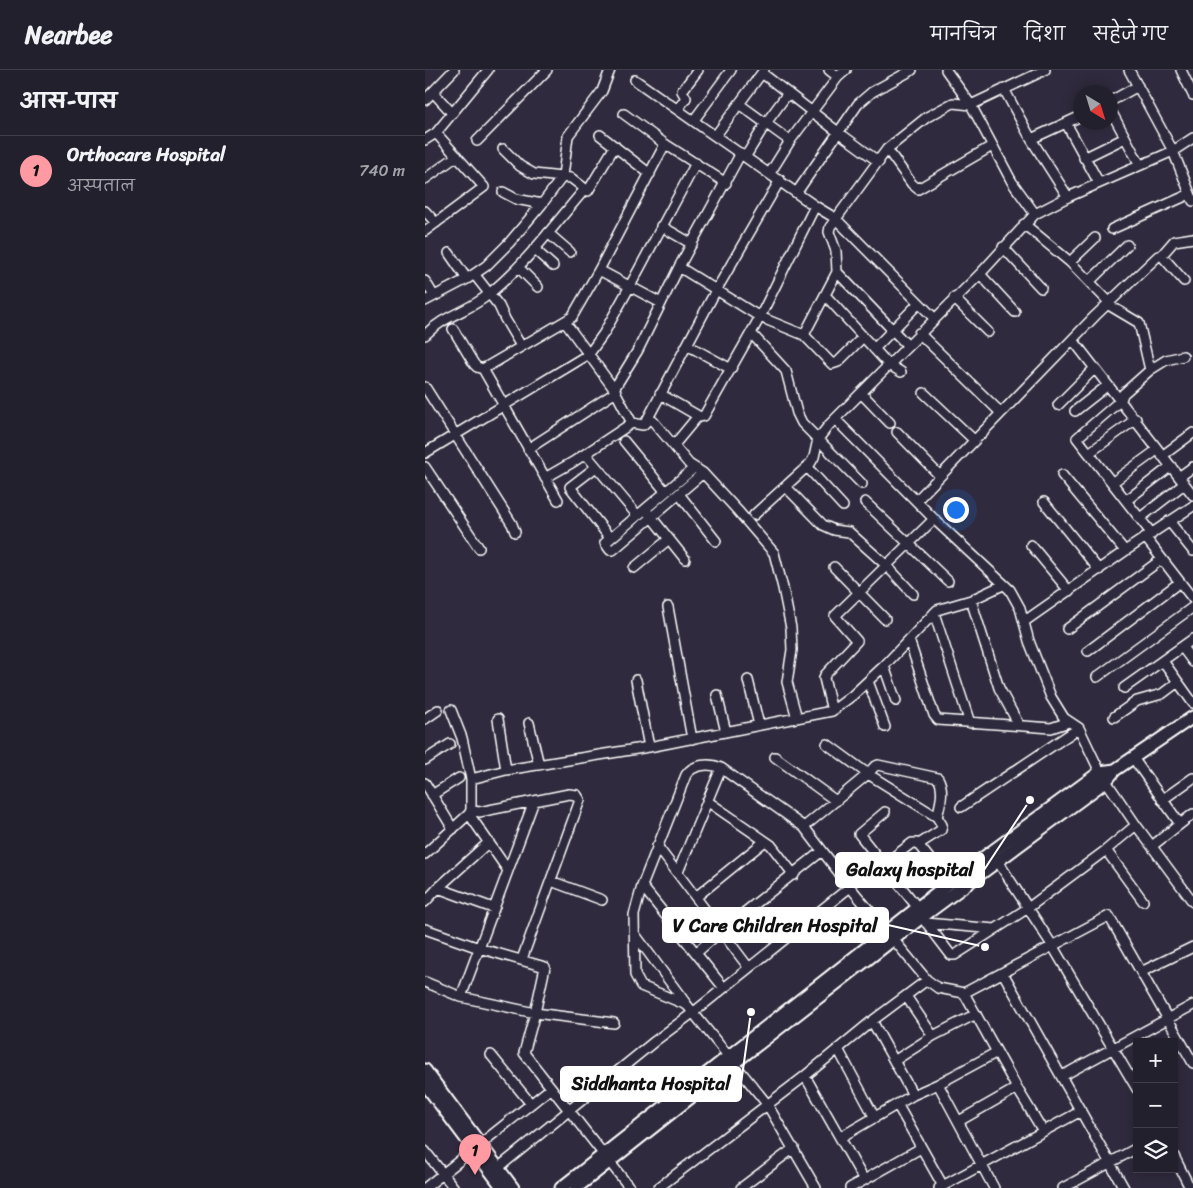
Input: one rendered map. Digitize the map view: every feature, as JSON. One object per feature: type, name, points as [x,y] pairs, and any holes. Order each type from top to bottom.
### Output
[{"type":"street","points":[[425,100],[454,70]]},
{"type":"street","points":[[425,140],[436,133],[488,70]]},
{"type":"street","points":[[477,141],[547,70]]},
{"type":"street","points":[[679,109],[686,98],[682,91],[698,70]]},
{"type":"street","points":[[694,120],[731,70]]},
{"type":"street","points":[[829,70],[838,77]]},
{"type":"street","points":[[770,173],[790,141],[838,77],[846,70]]},
{"type":"street","points":[[797,192],[859,104],[872,92],[912,70]]},
{"type":"street","points":[[946,70],[971,105],[1012,182],[1035,214]]},
{"type":"street","points":[[804,335],[837,272],[836,251],[829,232],[830,227],[887,149],[927,118],[953,103],[971,105],[1045,70]]},
{"type":"street","points":[[1112,229],[1191,197],[1173,150],[1129,70]]},
{"type":"street","points":[[1181,70],[1193,95]]},
{"type":"street","points":[[716,135],[763,71],[812,112],[879,162]]},
{"type":"street","points":[[425,301],[471,277],[509,243],[542,204],[563,176],[568,136],[602,91],[608,74]]},
{"type":"street","points":[[635,80],[835,218],[934,318]]},
{"type":"street","points":[[1118,97],[1138,86]]},
{"type":"street","points":[[1004,89],[1031,139],[1068,197]]},
{"type":"street","points":[[433,92],[452,113]]},
{"type":"street","points":[[528,449],[615,390],[639,350],[679,267],[726,183],[744,154],[788,93]]},
{"type":"street","points":[[739,104],[790,141]]},
{"type":"street","points":[[624,114],[665,144],[726,183]]},
{"type":"street","points":[[1031,139],[1073,120]]},
{"type":"street","points":[[1066,123],[1099,183]]},
{"type":"street","points":[[1118,124],[1140,165]]},
{"type":"street","points":[[425,231],[484,187],[436,133]]},
{"type":"street","points":[[600,135],[650,174]]},
{"type":"street","points":[[1084,158],[1125,138]]},
{"type":"street","points":[[754,515],[807,467],[814,457],[819,439],[835,419],[980,274],[1035,214],[1068,197],[1173,150],[1193,138]]},
{"type":"street","points":[[483,369],[572,318],[665,144]]},
{"type":"street","points":[[425,335],[441,321],[472,306],[489,294],[517,267],[585,189],[588,190],[615,146]]},
{"type":"street","points":[[887,149],[915,188],[918,189],[992,146]]},
{"type":"street","points":[[503,149],[520,166],[534,174],[571,178],[585,189]]},
{"type":"street","points":[[425,180],[457,156]]},
{"type":"street","points":[[425,453],[589,354],[630,286],[696,163]]},
{"type":"street","points":[[565,322],[615,390],[632,423],[643,425],[716,290],[780,180]]},
{"type":"street","points":[[503,192],[516,199],[542,204]]},
{"type":"street","points":[[660,394],[698,416],[704,416],[760,318],[815,206]]},
{"type":"street","points":[[425,211],[436,223]]},
{"type":"street","points":[[1024,224],[1070,262],[1108,303],[1139,323],[1150,370]]},
{"type":"street","points":[[661,226],[692,244]]},
{"type":"street","points":[[548,233],[570,252]]},
{"type":"street","points":[[1070,262],[1095,238]]},
{"type":"street","points":[[916,501],[1000,412],[1108,303],[1158,256],[1161,256],[1175,240],[1193,238]]},
{"type":"street","points":[[1089,281],[1127,246]]},
{"type":"street","points":[[1003,247],[1041,288]]},
{"type":"street","points":[[534,249],[553,266]]},
{"type":"street","points":[[449,253],[499,306],[521,346]]},
{"type":"street","points":[[1161,256],[1184,281]]},
{"type":"street","points":[[517,267],[538,288]]},
{"type":"street","points":[[679,267],[760,318],[804,335],[834,364],[863,337]]},
{"type":"street","points":[[599,270],[661,303]]},
{"type":"street","points":[[837,272],[907,345]]},
{"type":"street","points":[[980,274],[1015,312]]},
{"type":"street","points":[[425,281],[434,296]]},
{"type":"street","points":[[825,295],[888,364],[901,372]]},
{"type":"street","points":[[954,298],[988,332]]},
{"type":"street","points":[[874,349],[919,303]]},
{"type":"street","points":[[453,329],[474,364],[483,369],[558,500]]},
{"type":"street","points":[[751,333],[784,366],[797,413],[803,423],[862,484]]},
{"type":"street","points":[[919,333],[1000,412]]},
{"type":"street","points":[[1073,340],[1193,495]]},
{"type":"street","points":[[687,345],[731,368]]},
{"type":"street","points":[[1183,356],[1166,360],[1150,370],[1123,394],[1121,400],[1078,436],[1078,439],[1140,518],[1162,559],[1193,599]]},
{"type":"street","points":[[1058,405],[1095,368]]},
{"type":"street","points":[[1075,411],[1108,385]]},
{"type":"street","points":[[425,387],[512,524],[515,532]]},
{"type":"street","points":[[861,393],[890,423]]},
{"type":"street","points":[[924,393],[974,440]]},
{"type":"street","points":[[674,444],[698,416]]},
{"type":"street","points":[[835,419],[916,501],[1010,590],[1025,621],[1029,641],[1051,697],[1064,718],[1079,728],[1103,777],[1193,902]]},
{"type":"street","points":[[1089,453],[1135,419]]},
{"type":"street","points":[[653,422],[694,468],[703,473],[774,553],[791,628],[792,650],[787,682],[797,718]]},
{"type":"street","points":[[545,478],[632,423]]},
{"type":"street","points":[[897,432],[940,476]]},
{"type":"street","points":[[1113,482],[1193,433]]},
{"type":"street","points":[[624,441],[665,491]]},
{"type":"street","points":[[589,458],[637,515]]},
{"type":"street","points":[[1127,500],[1171,466]]},
{"type":"street","points":[[596,467],[570,487],[610,538]]},
{"type":"street","points":[[807,467],[843,506]]},
{"type":"street","points":[[1140,518],[1181,481],[1193,467]]},
{"type":"street","points":[[694,468],[610,538],[605,544],[611,551],[703,473]]},
{"type":"street","points":[[426,471],[479,548]]},
{"type":"street","points":[[1062,475],[1125,551]]},
{"type":"street","points":[[786,487],[823,525],[834,530],[849,532],[887,566],[913,594]]},
{"type":"street","points":[[679,494],[716,541]]},
{"type":"street","points":[[865,502],[948,581]]},
{"type":"street","points":[[1044,502],[1099,570]]},
{"type":"street","points":[[1025,621],[1193,506]]},
{"type":"street","points":[[644,509],[685,559]]},
{"type":"street","points":[[832,711],[824,678],[825,675],[857,640],[835,616],[935,519]]},
{"type":"street","points":[[1169,521],[1193,551]]},
{"type":"street","points":[[634,568],[669,539]]},
{"type":"street","points":[[1031,545],[1069,591]]},
{"type":"street","points":[[1067,629],[1162,559]]},
{"type":"street","points":[[834,567],[885,619]]},
{"type":"street","points":[[1088,651],[1180,582]]},
{"type":"street","points":[[471,779],[506,770],[649,747],[832,711],[844,703],[884,666],[937,610],[971,600],[1003,585]]},
{"type":"street","points":[[971,600],[999,688],[1019,725]]},
{"type":"street","points":[[1097,677],[1193,606]]},
{"type":"street","points":[[667,607],[693,739]]},
{"type":"street","points":[[934,613],[970,724]]},
{"type":"street","points":[[1124,688],[1193,639]]},
{"type":"street","points":[[909,640],[935,718],[938,720],[970,724],[1051,728],[1069,722]]},
{"type":"street","points":[[1182,647],[1193,662]]},
{"type":"street","points":[[1163,660],[1193,703]]},
{"type":"street","points":[[884,666],[896,701]]},
{"type":"street","points":[[637,680],[649,747]]},
{"type":"street","points":[[748,680],[759,725]]},
{"type":"street","points":[[868,681],[885,727]]},
{"type":"street","points":[[1114,717],[1137,701],[1162,694],[1178,682]]},
{"type":"street","points":[[717,695],[726,732]]},
{"type":"street","points":[[426,717],[438,710]]},
{"type":"street","points":[[451,710],[461,738],[471,779],[470,812],[507,869]]},
{"type":"street","points":[[576,1188],[607,1158],[731,1059],[891,936],[922,916],[995,856],[1103,777],[1193,716]]},
{"type":"street","points":[[498,719],[506,770]]},
{"type":"street","points":[[529,723],[539,765]]},
{"type":"street","points":[[961,807],[1079,728]]},
{"type":"street","points":[[425,760],[450,744]]},
{"type":"street","points":[[827,744],[868,774],[937,817],[941,824],[941,830],[919,844]]},
{"type":"street","points":[[775,757],[836,801]]},
{"type":"street","points":[[1133,758],[1180,824]]},
{"type":"street","points":[[687,1005],[641,986],[637,982],[635,975],[634,914],[657,846],[689,771],[708,764],[721,768],[804,826],[850,887],[927,980],[938,988],[965,993],[1109,916],[1193,1063]]},
{"type":"street","points":[[804,826],[878,765],[938,778],[941,786],[942,800],[937,817]]},
{"type":"street","points":[[678,872],[721,768]]},
{"type":"street","points":[[432,795],[459,778]]},
{"type":"street","points":[[1162,800],[1193,778]]},
{"type":"street","points":[[425,783],[453,829]]},
{"type":"street","points":[[426,852],[470,812],[577,795],[580,800],[522,959]]},
{"type":"street","points":[[461,997],[507,869],[534,801]]},
{"type":"street","points":[[707,801],[771,845],[794,874]]},
{"type":"street","points":[[885,812],[859,833],[953,956],[1028,908],[1106,850],[1136,825]]},
{"type":"street","points":[[1152,846],[1193,816]]},
{"type":"street","points":[[696,896],[765,841]]},
{"type":"street","points":[[425,902],[489,842]]},
{"type":"street","points":[[883,865],[912,842],[919,844],[949,883]]},
{"type":"street","points":[[657,846],[749,968]]},
{"type":"street","points":[[1106,850],[1143,901]]},
{"type":"street","points":[[696,953],[822,852]]},
{"type":"street","points":[[922,916],[949,883],[995,856]]},
{"type":"street","points":[[995,856],[1052,945],[1133,1083]]},
{"type":"street","points":[[551,881],[602,900]]},
{"type":"street","points":[[642,886],[724,988]]},
{"type":"street","points":[[498,1168],[850,887]]},
{"type":"street","points":[[438,888],[493,908]]},
{"type":"street","points":[[922,916],[995,930]]},
{"type":"street","points":[[425,929],[479,948],[522,959],[546,968],[524,1053],[631,1188]]},
{"type":"street","points":[[634,932],[687,1005],[767,1104],[794,1148],[814,1187]]},
{"type":"street","points":[[1141,972],[1193,947]]},
{"type":"street","points":[[1003,973],[1123,1188]]},
{"type":"street","points":[[658,1188],[927,980]]},
{"type":"street","points":[[425,982],[461,997],[535,1013],[614,1023]]},
{"type":"street","points":[[965,993],[1043,1131]]},
{"type":"street","points":[[906,996],[933,1036]]},
{"type":"street","points":[[1062,1076],[1193,1005]]},
{"type":"street","points":[[894,1061],[933,1036],[977,1014]]},
{"type":"street","points":[[872,1021],[913,1095]]},
{"type":"street","points":[[838,1049],[875,1118]]},
{"type":"street","points":[[841,1137],[913,1095],[938,1084],[997,1052]]},
{"type":"street","points":[[491,1055],[531,1104]]},
{"type":"street","points":[[425,1070],[503,1188]]},
{"type":"street","points":[[805,1076],[864,1180]]},
{"type":"street","points":[[425,1084],[513,1188]]},
{"type":"street","points":[[938,1084],[994,1188]]},
{"type":"street","points":[[425,1188],[551,1088]]},
{"type":"street","points":[[959,1121],[1017,1088]]},
{"type":"street","points":[[897,1104],[941,1187],[1081,1111]]},
{"type":"street","points":[[741,1188],[794,1148]]},
{"type":"street","points":[[850,1188],[921,1148]]},
{"type":"street","points":[[1063,1188],[1133,1150]]},
{"type":"street","points":[[425,1151],[454,1188]]},
{"type":"street","points":[[561,1188],[607,1158]]},
{"type":"street","points":[[1178,1164],[1190,1188]]},
{"type":"place","name":"Galaxy hospital","points":[[1030,800]]},
{"type":"place","name":"V Care Children Hospital","points":[[985,947]]},
{"type":"place","name":"Siddhanta Hospital","points":[[751,1012]]},
{"type":"place","name":"Orthocare Hospital","points":[[475,1175]]}]
